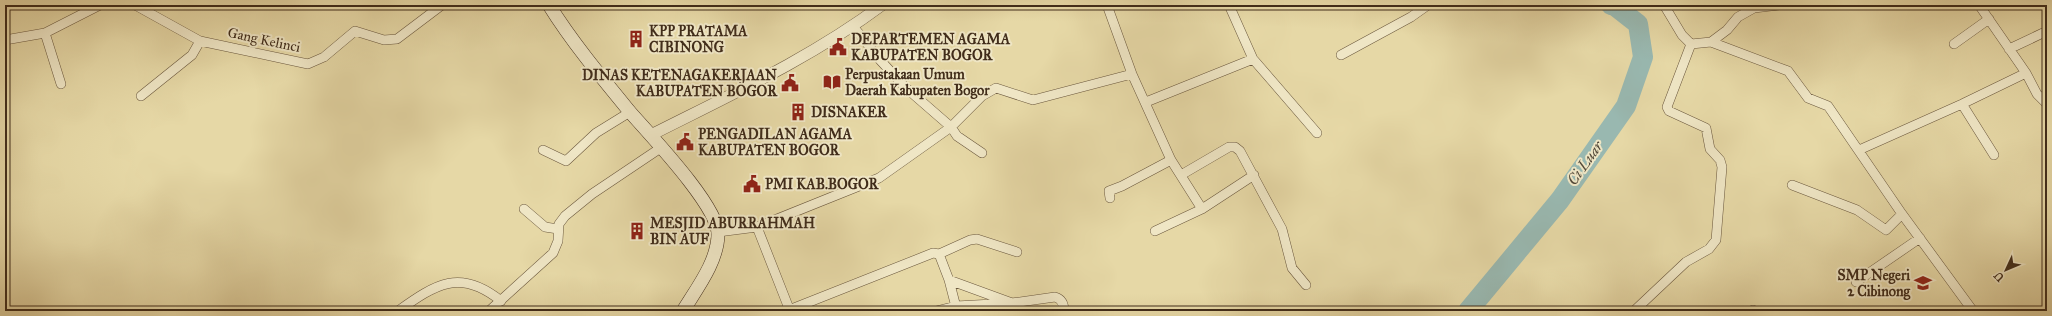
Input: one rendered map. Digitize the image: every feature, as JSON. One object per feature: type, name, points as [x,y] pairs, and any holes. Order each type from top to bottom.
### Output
[{"type":"main road","points":[[549,5],[630,112],[662,147],[696,192],[714,219],[718,232],[718,246],[684,311]]},
{"type":"street","points":[[5,40],[45,33],[100,5]]},
{"type":"street","name":"Gang Kelinci","points":[[135,5],[200,41],[308,64],[324,57],[355,30],[384,40],[397,38],[442,5]]},
{"type":"street","points":[[651,135],[802,57],[854,26],[882,5]]},
{"type":"street","points":[[1108,5],[1132,74],[1171,160],[1202,209]]},
{"type":"street","points":[[1229,5],[1253,59],[1317,133]]},
{"type":"street","points":[[1341,55],[1411,18],[1428,5]]},
{"type":"street","points":[[1664,5],[1682,35],[1691,44]]},
{"type":"street","points":[[1711,42],[1727,30],[1738,17],[1754,8],[1779,5]]},
{"type":"street","points":[[1980,5],[2026,73],[2037,94],[2047,104]]},
{"type":"street","points":[[1954,44],[1989,19]]},
{"type":"street","points":[[854,26],[894,76],[951,127],[957,136],[982,153]]},
{"type":"street","points":[[2010,49],[2047,31]]},
{"type":"street","points":[[45,33],[61,84]]},
{"type":"street","points":[[141,96],[192,55],[200,41]]},
{"type":"street","points":[[1691,44],[1711,42],[1788,71],[1808,98],[1828,106],[1902,214],[1973,311]]},
{"type":"street","points":[[1634,311],[1686,262],[1709,249],[1716,240],[1722,167],[1720,160],[1710,149],[1706,128],[1669,111],[1667,107],[1691,44]]},
{"type":"street","points":[[1146,102],[1253,59]]},
{"type":"street","points":[[1859,150],[1962,104],[2026,73]]},
{"type":"street","points":[[718,232],[757,227],[880,178],[951,127],[982,96],[996,88],[1032,100],[1132,74]]},
{"type":"street","points":[[2037,94],[2047,90]]},
{"type":"street","points":[[1962,104],[1994,155]]},
{"type":"street","points":[[543,150],[566,161],[596,133],[630,112]]},
{"type":"street","points":[[489,311],[553,252],[558,241],[558,229],[566,216],[592,194],[662,147]]},
{"type":"street","points":[[1181,175],[1229,147],[1235,147],[1240,151],[1282,229],[1292,268],[1306,285]]},
{"type":"street","points":[[1110,198],[1109,191],[1111,189],[1122,186],[1171,160]]},
{"type":"street","points":[[1155,231],[1202,209],[1254,175]]},
{"type":"street","points":[[1792,185],[1857,210],[1886,230],[1902,214]]},
{"type":"street","points":[[524,209],[545,227],[558,229]]},
{"type":"street","points":[[757,227],[789,310],[933,253],[939,254],[970,240],[977,239],[1017,252]]},
{"type":"street","points":[[1856,282],[1920,238]]},
{"type":"street","points":[[939,254],[949,280],[956,308]]},
{"type":"street","points":[[949,280],[1012,303]]},
{"type":"street","points":[[398,311],[423,293],[444,284],[463,282],[486,288],[501,301]]},
{"type":"street","points":[[936,311],[1056,297],[1060,298],[1063,302],[1064,311]]},
{"type":"waterway","name":"Ci Luar","points":[[1468,311],[1560,200],[1626,106],[1643,57],[1638,24],[1615,6],[1611,5]]},
{"type":"place","name":"KPP PRATAMA CIBINONG","points":[[636,39]]},
{"type":"place","name":"DEPARTEMEN AGAMA KABUPATEN BOGOR","points":[[838,47]]},
{"type":"place","name":"Perpustakaan Umum Daerah Kabupaten Bogor","points":[[832,82]]},
{"type":"place","name":"DINAS KETENAGAKERJAAN KABUPATEN BOGOR","points":[[790,83]]},
{"type":"place","name":"DISNAKER","points":[[798,112]]},
{"type":"place","name":"PENGADILAN AGAMA KABUPATEN BOGOR","points":[[685,142]]},
{"type":"place","name":"PMI KAB.BOGOR","points":[[752,184]]},
{"type":"place","name":"MESJID ABURRAHMAH BIN AUF","points":[[637,231]]},
{"type":"place","name":"SMP Negeri 2 Cibinong","points":[[1923,283]]}]
